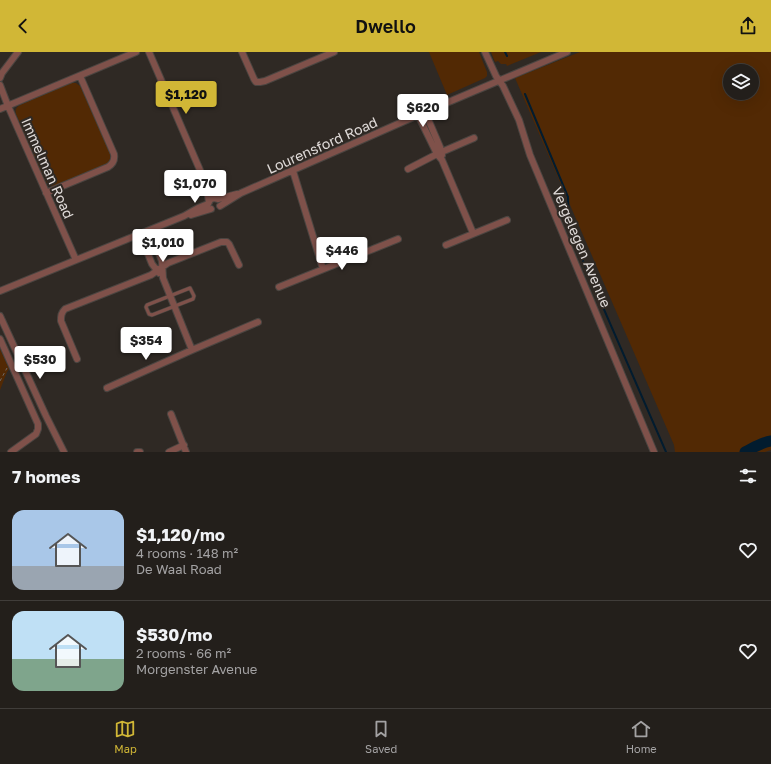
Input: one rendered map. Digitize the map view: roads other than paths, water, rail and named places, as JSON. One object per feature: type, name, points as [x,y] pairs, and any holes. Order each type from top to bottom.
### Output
[{"type":"street","points":[[0,78],[2,73],[18,52]]},
{"type":"street","points":[[0,109],[136,52]]},
{"type":"street","points":[[149,52],[206,184],[220,202],[218,209],[215,210],[209,205],[206,184]]},
{"type":"street","points":[[242,52],[256,82],[265,81],[324,54],[334,52]]},
{"type":"street","name":"Vergelegen Avenue","points":[[485,52],[498,81],[519,120],[530,155],[654,452]]},
{"type":"street","name":"Lourensford Road","points":[[220,206],[241,193],[566,52]]},
{"type":"street","points":[[46,193],[108,167],[114,161],[114,154],[80,76]]},
{"type":"street","name":"Immelman Road","points":[[0,85],[76,260]]},
{"type":"street","points":[[425,112],[438,142],[439,153]]},
{"type":"street","points":[[418,115],[439,153],[473,233]]},
{"type":"street","points":[[408,169],[439,153],[474,138]]},
{"type":"street","points":[[293,171],[323,269]]},
{"type":"street","name":"Lourensford Road","points":[[217,199],[241,193]]},
{"type":"street","points":[[0,290],[184,216],[209,205],[212,199],[217,199]]},
{"type":"street","points":[[446,245],[507,220]]},
{"type":"street","points":[[150,230],[162,261],[160,269],[163,278],[192,350]]},
{"type":"street","points":[[140,234],[152,264],[160,269]]},
{"type":"street","points":[[279,287],[398,239]]},
{"type":"street","points":[[77,359],[61,321],[62,312],[65,309],[151,275],[168,263],[221,242],[226,242],[229,244],[239,265]]},
{"type":"street","points":[[0,316],[64,452]]},
{"type":"street","points":[[107,388],[258,322]]},
{"type":"street","points":[[0,338],[38,424],[36,434],[12,452]]},
{"type":"street","points":[[171,414],[186,452]]},
{"type":"street","points":[[169,452],[184,445]]},
{"type":"lane","points":[[190,288],[192,289],[194,298],[152,315],[149,314],[146,307],[147,304],[170,296],[190,288]]},
{"type":"waterway","points":[[505,52],[507,56]]},
{"type":"waterway","points":[[525,94],[568,197],[569,229],[666,452]]},
{"type":"waterway","points":[[745,452],[771,441]]}]
